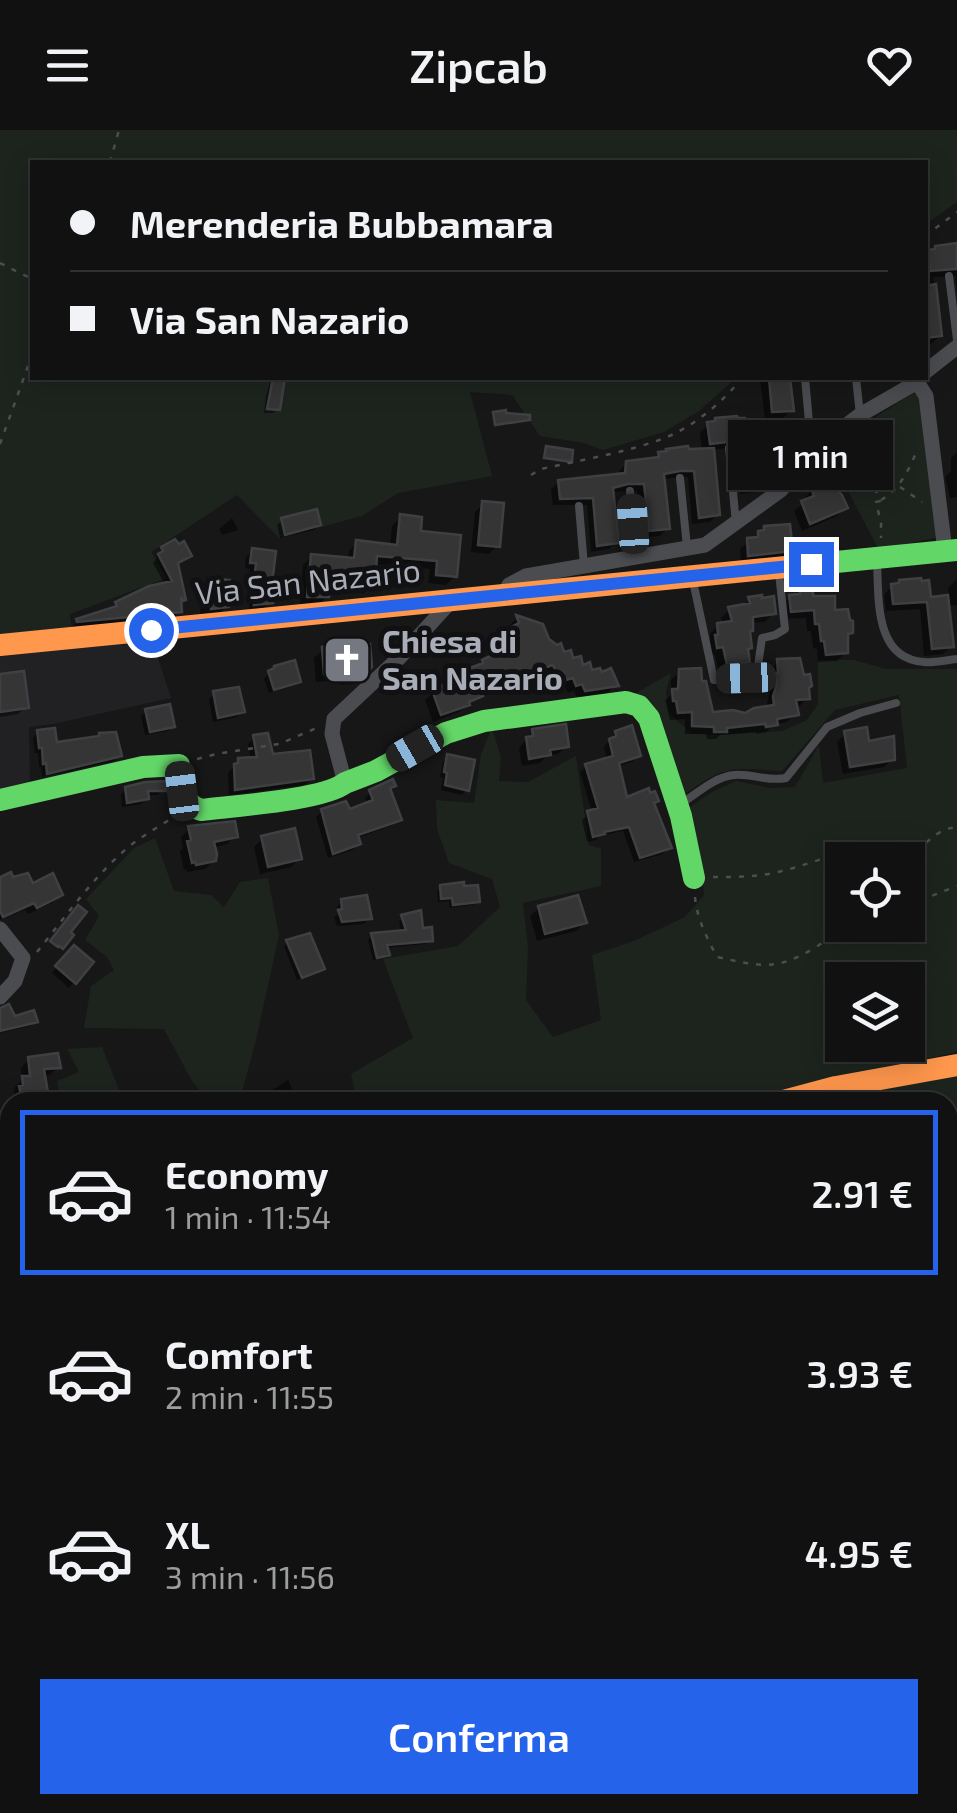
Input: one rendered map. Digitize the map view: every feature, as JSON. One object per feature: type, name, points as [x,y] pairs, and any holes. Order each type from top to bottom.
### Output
[{"type":"street","name":"Via San Nazario","points":[[928,369],[957,344]]},
{"type":"street","name":"Via San Nazario","points":[[503,595],[509,585],[526,576],[704,545],[781,490],[816,448],[914,380]]},
{"type":"street","name":"Via San Nazario","points":[[0,645],[951,550],[941,511],[926,396],[918,380]]},
{"type":"street","points":[[345,783],[331,728],[334,720],[452,600]]},
{"type":"street","points":[[0,800],[143,768],[179,766],[183,799],[193,808],[208,810],[314,795],[342,787],[446,733],[484,721],[626,702],[646,711],[678,806],[694,878]]},
{"type":"street","points":[[0,929],[24,958],[15,981],[0,997]]},
{"type":"street","points":[[817,1092],[957,1065]]},
{"type":"lane","name":"Via San Nazario","points":[[949,276],[957,344]]},
{"type":"lane","points":[[805,380],[810,432],[816,448]]},
{"type":"lane","points":[[856,380],[860,416]]},
{"type":"lane","points":[[729,448],[736,524]]},
{"type":"lane","points":[[680,478],[687,548]]},
{"type":"lane","points":[[630,491],[635,557]]},
{"type":"lane","points":[[580,506],[584,566]]},
{"type":"lane","points":[[876,558],[886,640],[910,660],[927,663],[957,659]]},
{"type":"lane","points":[[692,576],[714,680],[746,678],[757,673],[762,638],[784,629],[778,568]]},
{"type":"lane","points":[[678,806],[731,775],[786,778],[827,727],[896,703]]},
{"type":"path","points":[[111,160],[119,130]]},
{"type":"path","points":[[928,234],[957,212]]},
{"type":"path","points":[[0,263],[30,278]]},
{"type":"path","points":[[0,444],[30,361]]},
{"type":"path","points":[[531,475],[541,469],[666,438],[719,402],[740,380]]},
{"type":"path","points":[[876,558],[881,523],[876,502],[899,486],[916,453],[928,412]]},
{"type":"path","points":[[831,437],[866,470],[880,501]]},
{"type":"path","points":[[899,486],[941,511]]},
{"type":"path","points":[[179,766],[216,754],[292,740],[334,720]]},
{"type":"path","points":[[24,958],[35,954],[88,888],[126,850],[176,814],[183,799]]},
{"type":"path","points":[[825,941],[786,963],[763,967],[716,957],[696,909],[694,878],[777,873],[862,850],[909,855],[935,834],[957,827]]},
{"type":"path","points":[[925,898],[957,886]]},
{"type":"shaded area","points":[[0,130],[957,130],[957,202],[928,223],[928,160],[30,160],[30,380],[734,380],[699,411],[664,432],[603,450],[540,436],[512,395],[470,392],[492,476],[398,493],[362,516],[279,538],[237,495],[151,552],[167,578],[70,614],[72,631],[0,637]]},
{"type":"shaded area","points":[[913,393],[918,395],[939,537],[879,550],[848,491],[819,465],[876,417]]},
{"type":"shaded area","points":[[152,640],[171,698],[29,727],[30,786],[0,792],[0,655]]},
{"type":"shaded area","points":[[818,660],[854,660],[886,669],[957,669],[957,1052],[925,1059],[925,962],[825,962],[825,1062],[914,1062],[794,1092],[355,1092],[351,1074],[413,1038],[383,959],[458,946],[500,907],[492,879],[449,863],[437,829],[436,800],[474,803],[481,754],[492,728],[501,757],[499,781],[528,782],[576,756],[589,845],[601,849],[601,886],[523,903],[528,947],[526,1000],[553,1037],[601,1020],[592,955],[685,917],[704,895],[699,845],[687,809],[736,781],[770,788],[795,787],[819,745],[823,783],[907,768],[899,695],[835,710],[782,771],[730,770],[684,795],[631,696],[671,673],[666,692],[669,713],[692,734],[782,731],[807,720],[818,704]]},
{"type":"shaded area","points":[[155,838],[174,891],[211,895],[224,907],[240,882],[268,878],[279,935],[242,1092],[201,1092],[164,1029],[84,1028],[91,986],[114,970],[107,957],[85,940],[99,916],[86,899],[134,848]]},
{"type":"shaded area","points":[[102,1047],[120,1092],[59,1092],[57,1081],[79,1072],[67,1049]]},
{"type":"shaded area","points":[[957,1076],[957,1092],[863,1092]]},
{"type":"building","points":[[957,243],[957,269],[930,271],[928,250]]},
{"type":"building","points":[[936,284],[942,336],[928,338],[928,285]]},
{"type":"building","points":[[273,380],[285,380],[280,410],[267,409]]},
{"type":"building","points":[[769,380],[790,380],[794,411],[772,412]]},
{"type":"building","points":[[506,410],[530,415],[530,420],[495,425],[493,412]]},
{"type":"building","points":[[745,418],[747,435],[764,433],[769,485],[748,487],[743,440],[710,444],[707,422]]},
{"type":"building","points":[[546,446],[573,450],[572,462],[544,458]]},
{"type":"building","points":[[688,446],[714,448],[720,515],[699,518],[694,471],[664,474],[670,529],[649,531],[644,484],[628,484],[613,488],[619,543],[597,546],[593,498],[560,499],[558,480],[625,473],[626,461],[659,457],[658,452]]},
{"type":"building","points":[[826,478],[848,508],[810,524],[801,501],[814,496],[811,488]]},
{"type":"building","points":[[482,501],[504,503],[500,547],[478,545]]},
{"type":"building","points":[[317,509],[321,525],[285,535],[281,518]]},
{"type":"building","points":[[400,514],[422,517],[421,531],[461,535],[457,577],[436,575],[437,561],[377,556],[375,585],[331,581],[329,597],[307,597],[311,554],[354,558],[356,540],[397,545]]},
{"type":"building","points":[[790,524],[793,551],[748,556],[747,538],[758,537],[764,526]]},
{"type":"building","points":[[175,539],[179,544],[184,541],[192,556],[178,563],[186,600],[181,597],[182,612],[77,622],[76,619],[117,606],[115,602],[149,586],[172,581],[158,554],[163,551],[161,547]]},
{"type":"building","points":[[252,548],[276,551],[273,603],[254,605],[256,563],[250,563]]},
{"type":"building","points":[[211,578],[230,580],[229,607],[211,609]]},
{"type":"building","points":[[929,580],[931,597],[948,595],[954,647],[932,649],[927,602],[893,604],[891,584]]},
{"type":"building","points":[[800,590],[813,591],[813,596],[835,596],[835,610],[848,609],[853,633],[848,634],[848,653],[826,655],[814,610],[791,612],[789,595],[800,594]]},
{"type":"building","points":[[774,596],[776,614],[753,617],[750,663],[727,665],[723,647],[717,648],[717,623],[732,621],[728,607],[750,603],[748,597]]},
{"type":"building","points":[[516,615],[543,624],[549,639],[557,645],[561,643],[564,652],[571,650],[573,658],[581,656],[583,665],[590,662],[592,670],[600,668],[602,672],[611,668],[619,686],[585,691],[582,684],[576,686],[573,678],[566,680],[563,672],[557,674],[553,665],[506,677],[470,705],[441,715],[432,690],[509,647],[503,631],[519,623]]},
{"type":"building","name":"Chiesa di San Nazario","points":[[370,644],[372,667],[363,676],[348,678],[347,672],[324,674],[322,647]]},
{"type":"building","points":[[800,658],[804,675],[810,674],[810,699],[796,700],[799,715],[777,719],[778,725],[714,732],[714,727],[692,726],[692,712],[678,713],[673,701],[672,689],[678,689],[679,669],[701,668],[713,712],[745,713],[774,705],[777,659]]},
{"type":"building","points":[[295,660],[301,682],[274,690],[268,671]]},
{"type":"building","points":[[24,671],[29,708],[0,712],[0,674]]},
{"type":"building","points":[[239,687],[245,712],[218,718],[213,691]]},
{"type":"building","points":[[170,704],[175,727],[150,732],[145,709]]},
{"type":"building","points":[[566,724],[569,747],[529,759],[526,737],[533,736],[532,729]]},
{"type":"building","points":[[632,725],[641,756],[619,763],[627,797],[649,788],[650,793],[655,791],[659,801],[654,803],[672,848],[640,858],[629,827],[593,837],[587,811],[598,808],[585,764],[613,756],[609,739],[616,736],[615,731]]},
{"type":"building","points":[[867,727],[869,741],[894,736],[895,760],[850,767],[844,731]]},
{"type":"building","points":[[55,728],[57,742],[116,732],[122,756],[47,774],[37,730]]},
{"type":"building","points":[[268,733],[273,754],[310,750],[314,779],[235,790],[234,764],[238,758],[257,757],[253,735]]},
{"type":"building","points":[[447,754],[475,760],[469,791],[445,785]]},
{"type":"building","points":[[393,779],[396,786],[390,788],[402,820],[358,835],[361,844],[333,854],[321,809],[346,801],[350,809],[373,800],[369,790]]},
{"type":"building","points":[[165,781],[166,791],[148,791],[149,799],[127,803],[125,787]]},
{"type":"building","points":[[235,821],[238,837],[214,842],[216,861],[192,863],[188,826]]},
{"type":"building","points":[[295,828],[302,859],[268,867],[261,836]]},
{"type":"building","points":[[11,872],[13,877],[28,873],[33,883],[53,873],[63,895],[37,908],[34,903],[3,917],[0,877]]},
{"type":"building","points":[[464,882],[464,886],[478,885],[480,902],[453,905],[452,898],[441,899],[440,885]]},
{"type":"building","points":[[367,895],[372,919],[342,922],[338,910],[342,909],[341,899]]},
{"type":"building","points":[[578,895],[587,923],[545,934],[538,906]]},
{"type":"building","points":[[78,905],[87,912],[63,949],[58,947],[50,941]]},
{"type":"building","points":[[421,910],[423,928],[432,927],[433,941],[387,945],[390,955],[377,958],[371,933],[406,930],[401,915]]},
{"type":"building","points":[[310,933],[325,969],[302,978],[286,940]]},
{"type":"building","points":[[74,945],[94,962],[76,984],[55,966]]},
{"type":"building","points":[[9,1004],[15,1016],[34,1010],[38,1022],[0,1031],[0,1008]]},
{"type":"building","points":[[58,1053],[61,1068],[44,1069],[48,1092],[20,1092],[22,1076],[30,1076],[28,1057]]},
{"type":"traffic: fast","points":[[816,564],[957,550]]},
{"type":"traffic: fast","points":[[0,800],[143,767],[179,765],[185,798],[201,810],[277,801],[334,789],[446,733],[484,721],[626,702],[639,706],[649,718],[681,816],[694,878]]},
{"type":"traffic: slow","points":[[0,645],[816,564]]},
{"type":"traffic: slow","points":[[817,1092],[957,1065]]},
{"type":"place","name":"Chiesa di San Nazario","points":[[347,660]]},
{"type":"route","points":[[151,630],[811,564]]}]
